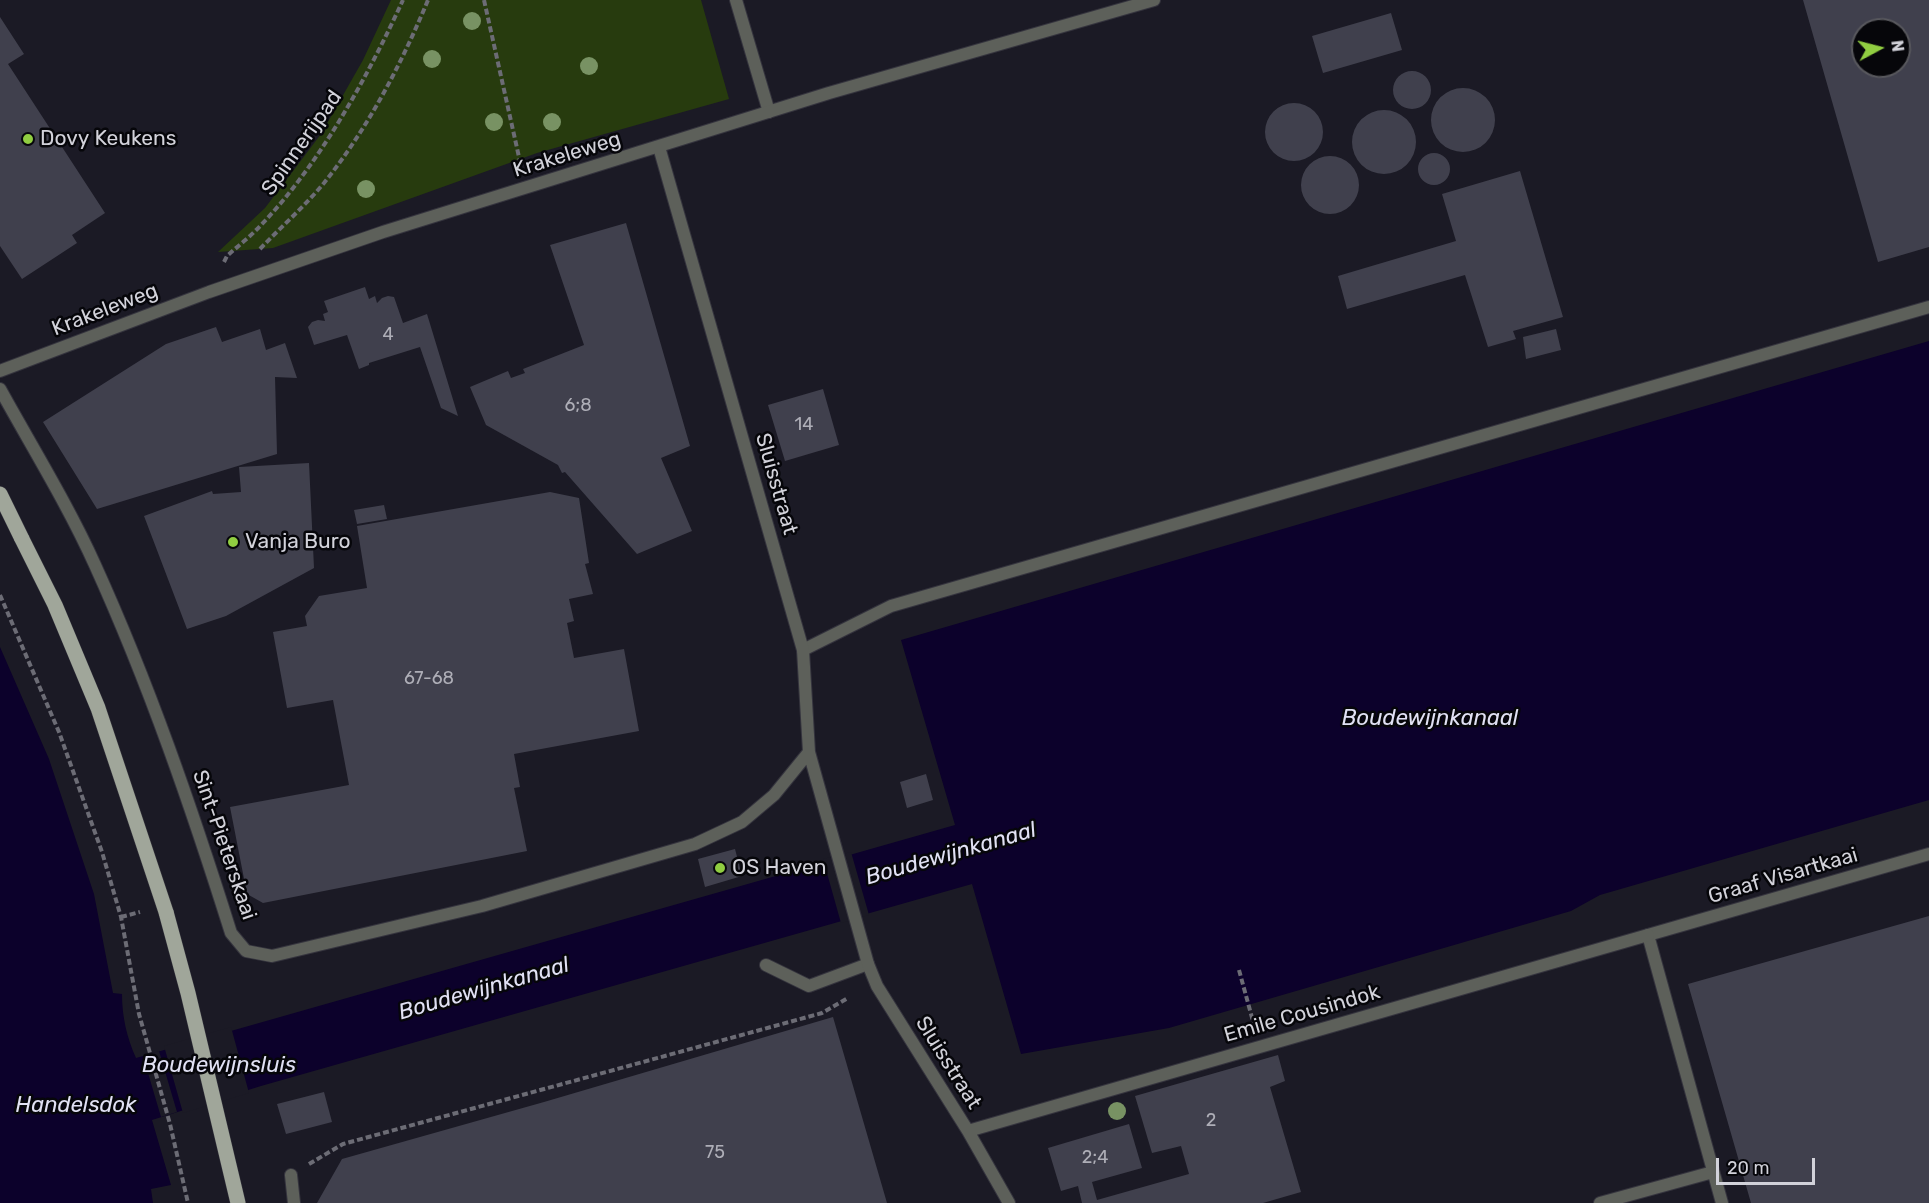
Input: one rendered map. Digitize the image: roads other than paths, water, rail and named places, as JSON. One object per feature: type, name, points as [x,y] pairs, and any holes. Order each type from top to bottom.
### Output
[{"type":"main road","points":[[0,494],[77,655],[128,795],[166,912],[188,993],[238,1203]]},
{"type":"street","points":[[736,0],[769,112]]},
{"type":"street","name":"Krakeleweg","points":[[0,371],[209,292],[382,232],[769,112],[1154,0]]},
{"type":"street","name":"Sluisstraat","points":[[659,147],[803,650],[809,752],[868,964],[877,986],[968,1131],[1009,1203]]},
{"type":"street","points":[[803,650],[891,606],[1929,307]]},
{"type":"street","name":"Sint-Pieterskaai","points":[[0,389],[95,565],[180,779],[231,933],[246,951],[272,956],[319,945],[482,906],[695,844],[742,822],[774,795],[809,752]]},
{"type":"street","name":"Graaf Visartkaai","points":[[1648,935],[1929,854]]},
{"type":"street","points":[[1648,935],[1722,1203]]},
{"type":"street","name":"Emile Cousindok","points":[[968,1131],[1648,935]]},
{"type":"street","points":[[766,965],[809,986],[868,964]]},
{"type":"street","points":[[1600,1203],[1713,1172]]},
{"type":"street","points":[[291,1175],[294,1203]]},
{"type":"water","name":"Boudewijnkanaal","points":[[1929,341],[1929,800],[1600,895],[1571,911],[1169,1028],[1021,1054],[972,884],[261,1086],[152,1120],[171,1185],[151,1189],[153,1203],[0,1203],[0,647],[49,759],[94,894],[113,993],[122,994],[126,1027],[136,1058],[955,825],[901,640]]},
{"type":"place","name":"Dovy Keukens","points":[[28,139]]},
{"type":"place","name":"Vanja Buro","points":[[233,542]]},
{"type":"place","name":"OS Haven","points":[[720,868]]},
{"type":"water label","name":"Boudewijnsluis","points":[[219,1066]]},
{"type":"water label","name":"Handelsdok","points":[[76,1106]]}]
